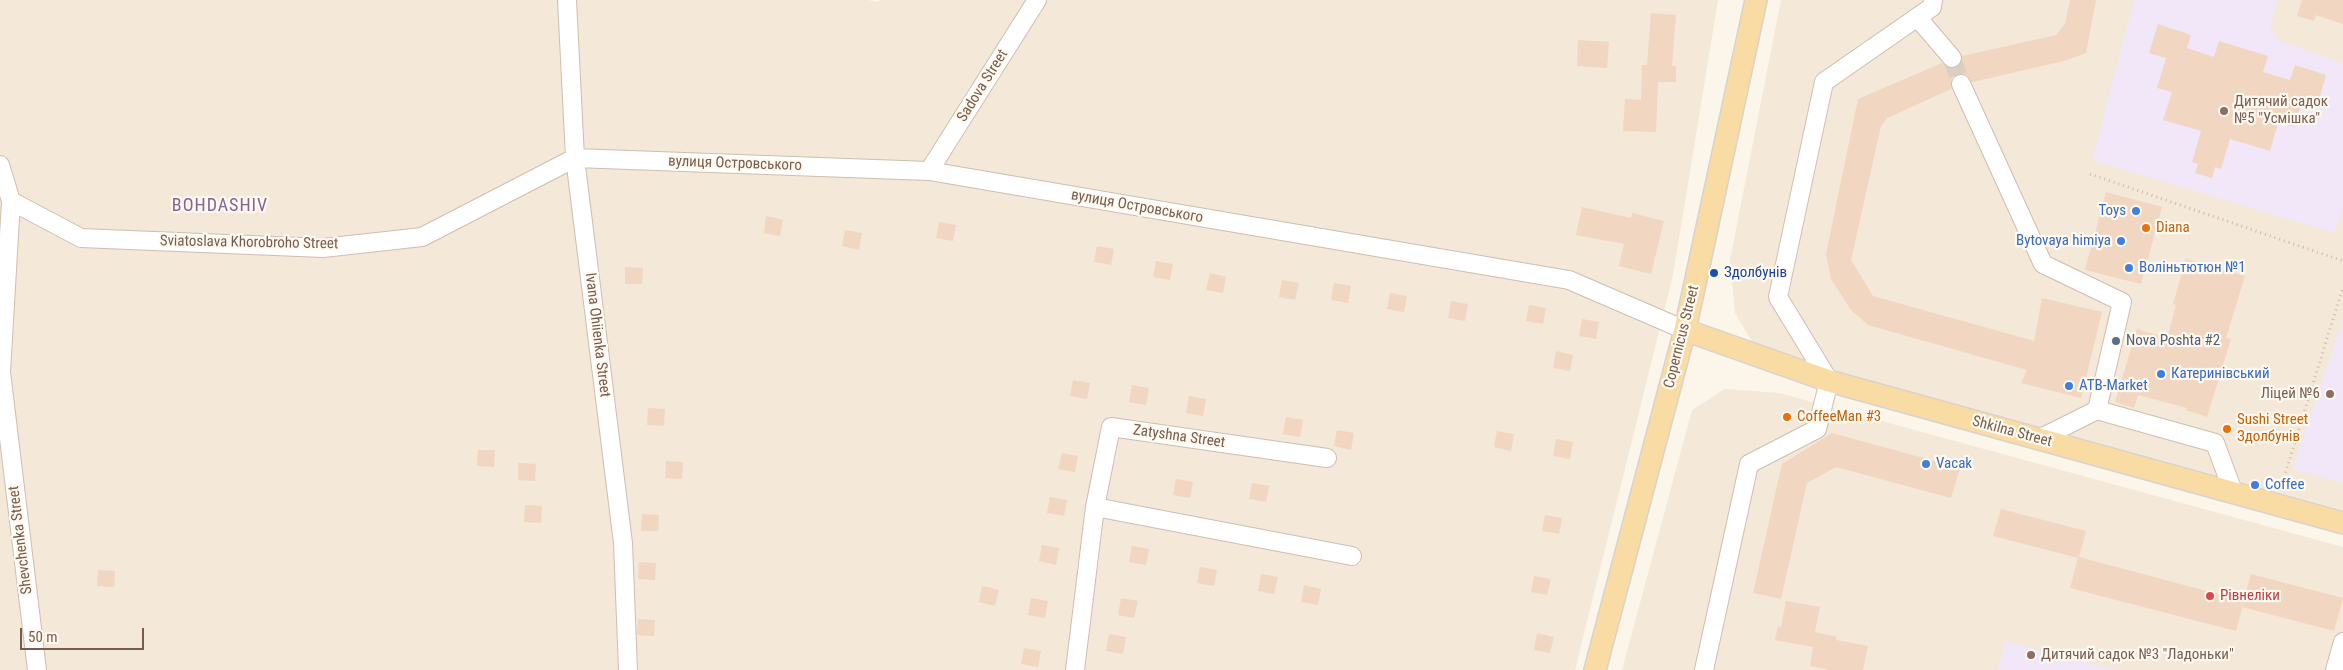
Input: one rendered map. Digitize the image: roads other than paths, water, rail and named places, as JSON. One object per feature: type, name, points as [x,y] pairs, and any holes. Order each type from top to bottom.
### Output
[{"type":"main road","name":"Copernicus Street","points":[[1595,670],[1685,330],[1756,0]]},
{"type":"main road","name":"Shkilna Street","points":[[1685,330],[1829,381],[2343,523]]},
{"type":"street","name":"Ivana Ohiienka Street","points":[[567,0],[575,158],[623,543],[628,670]]},
{"type":"street","name":"Sadova Street","points":[[928,171],[1037,0]]},
{"type":"street","points":[[1704,670],[1749,464],[1816,429],[1829,381],[1778,296],[1824,82],[1932,7],[1933,0]]},
{"type":"street","points":[[1917,18],[1952,58]]},
{"type":"street","points":[[1961,84],[2043,264],[2122,302],[2097,410]]},
{"type":"street","name":"вулиця Островського","points":[[575,158],[928,171],[1569,280],[1685,330]]},
{"type":"street","name":"Sviatoslava Khorobroho Street","points":[[11,201],[81,238],[323,248],[422,237],[575,158]]},
{"type":"street","points":[[0,165],[11,201]]},
{"type":"street","name":"Shevchenka Street","points":[[11,201],[1,372],[37,670]]},
{"type":"street","points":[[2039,439],[2097,410],[2215,444],[2234,494]]},
{"type":"street","name":"Zatyshna Street","points":[[1075,670],[1095,507],[1111,427],[1326,458]]},
{"type":"street","points":[[1095,507],[1352,556]]},
{"type":"street","points":[[2335,670],[2343,642]]},
{"type":"tunnel","points":[[1952,58],[1961,84]]},
{"type":"place","name":"Дитячий садок №5 \"Усмішка\"","points":[[2224,111]]},
{"type":"place","name":"Toys","points":[[2136,211]]},
{"type":"place","name":"Diana","points":[[2146,228]]},
{"type":"place","name":"Bytovaya himiya","points":[[2121,241]]},
{"type":"place","name":"Воліньтютюн №1","points":[[2129,268]]},
{"type":"place","name":"Здолбунів","points":[[1714,273]]},
{"type":"place","name":"Nova Poshta #2","points":[[2116,341]]},
{"type":"place","name":"Катеринівський","points":[[2161,374]]},
{"type":"place","name":"ATB-Market","points":[[2069,386]]},
{"type":"place","name":"Ліцей №6","points":[[2330,394]]},
{"type":"place","name":"CoffeeMan #3","points":[[1787,417]]},
{"type":"place","name":"Sushi Street Здолбунів","points":[[2227,429]]},
{"type":"place","name":"Vacak","points":[[1926,464]]},
{"type":"place","name":"Coffee","points":[[2255,485]]},
{"type":"place","name":"Рівнеліки","points":[[2210,596]]},
{"type":"place","name":"Дитячий садок №3 \"Ладоньки\"","points":[[2031,655]]},
{"type":"district","name":"BOHDASHIV","points":[[220,206]]}]
